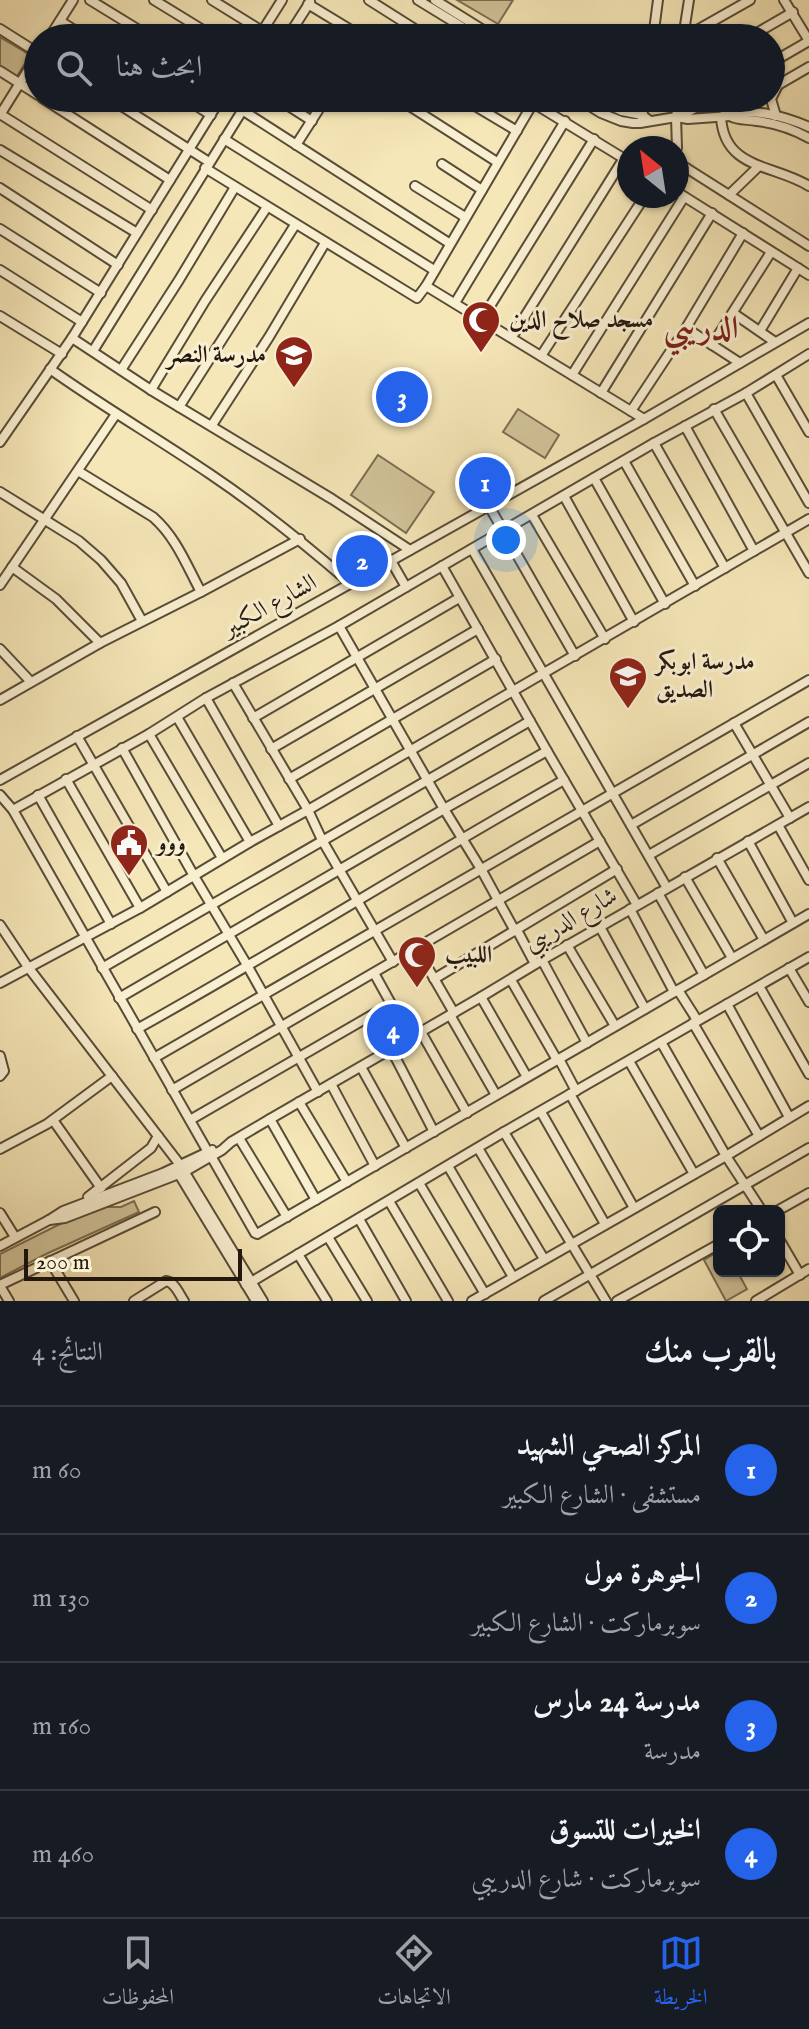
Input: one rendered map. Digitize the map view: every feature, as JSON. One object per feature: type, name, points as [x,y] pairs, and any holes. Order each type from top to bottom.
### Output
[{"type":"street","points":[[58,24],[71,3],[60,0]]},
{"type":"street","points":[[90,0],[129,24]]},
{"type":"street","points":[[154,0],[193,24]]},
{"type":"street","points":[[212,0],[245,24]]},
{"type":"street","points":[[369,0],[407,24]]},
{"type":"street","points":[[418,0],[457,24]]},
{"type":"street","points":[[435,0],[474,24]]},
{"type":"street","points":[[655,24],[658,0]]},
{"type":"street","points":[[685,24],[689,0]]},
{"type":"street","points":[[708,24],[750,0]]},
{"type":"street","points":[[784,0],[809,41],[785,55]]},
{"type":"street","points":[[266,24],[279,1]]},
{"type":"street","points":[[295,24],[310,2],[343,24]]},
{"type":"street","points":[[772,24],[793,12]]},
{"type":"street","points":[[60,21],[65,24]]},
{"type":"street","points":[[0,29],[24,45]]},
{"type":"street","points":[[785,81],[809,67]]},
{"type":"street","points":[[0,71],[24,87]]},
{"type":"street","points":[[24,77],[0,114],[152,210]]},
{"type":"street","points":[[63,112],[170,180]]},
{"type":"street","points":[[131,112],[189,149],[235,187],[415,298],[426,286],[517,131],[524,112]]},
{"type":"street","points":[[206,112],[211,115]]},
{"type":"street","points":[[0,442],[62,354],[213,112]]},
{"type":"street","points":[[93,351],[241,112]]},
{"type":"street","points":[[245,112],[449,243]]},
{"type":"street","points":[[298,112],[312,121]]},
{"type":"street","points":[[296,145],[317,112]]},
{"type":"street","points":[[419,112],[497,162]]},
{"type":"street","points":[[485,112],[517,131]]},
{"type":"street","points":[[550,112],[617,154]]},
{"type":"street","points":[[602,112],[611,117],[644,120],[726,117],[761,121],[809,138]]},
{"type":"street","points":[[624,112],[644,120]]},
{"type":"street","points":[[644,112],[644,120]]},
{"type":"street","points":[[677,136],[678,112]]},
{"type":"street","points":[[677,117],[686,112]]},
{"type":"street","points":[[734,112],[726,117],[722,132],[728,145],[741,157],[809,186]]},
{"type":"street","points":[[775,112],[776,116]]},
{"type":"street","points":[[726,117],[736,113],[759,113],[809,127]]},
{"type":"street","points":[[455,303],[565,121]]},
{"type":"street","points":[[224,139],[434,270]]},
{"type":"street","points":[[482,319],[594,139]]},
{"type":"street","points":[[0,150],[137,233]]},
{"type":"street","points":[[442,164],[482,190]]},
{"type":"street","points":[[729,195],[759,166]]},
{"type":"street","points":[[689,169],[809,246]]},
{"type":"street","points":[[512,337],[617,175]]},
{"type":"street","points":[[415,186],[465,217]]},
{"type":"street","points":[[121,370],[235,187]]},
{"type":"street","points":[[0,188],[118,265]]},
{"type":"street","points":[[689,200],[809,275]]},
{"type":"street","points":[[151,390],[267,207]]},
{"type":"street","points":[[541,356],[637,208]]},
{"type":"street","points":[[572,375],[672,208]]},
{"type":"street","points":[[601,393],[712,213]]},
{"type":"street","points":[[179,407],[295,225]]},
{"type":"street","points":[[0,229],[101,293]]},
{"type":"street","points":[[631,411],[743,233]]},
{"type":"street","points":[[212,425],[325,243]]},
{"type":"street","points":[[712,345],[771,252]]},
{"type":"street","points":[[760,331],[798,268]]},
{"type":"street","points":[[0,270],[82,322]]},
{"type":"street","points":[[426,286],[644,419]]},
{"type":"street","points":[[733,313],[775,342]]},
{"type":"street","points":[[0,316],[62,354]]},
{"type":"street","name":"الشارع الكبير","points":[[0,780],[644,419],[809,323]]},
{"type":"street","points":[[686,328],[740,363]]},
{"type":"street","points":[[72,338],[410,550]]},
{"type":"street","points":[[13,810],[808,357]]},
{"type":"street","points":[[50,369],[210,474],[300,539],[350,583]]},
{"type":"street","points":[[776,375],[809,432]]},
{"type":"street","points":[[746,393],[809,503]]},
{"type":"street","points":[[714,409],[809,573]]},
{"type":"street","points":[[0,585],[116,414]]},
{"type":"street","points":[[685,426],[754,551]]},
{"type":"street","points":[[654,443],[725,568]]},
{"type":"street","points":[[624,461],[695,586]]},
{"type":"street","points":[[78,471],[164,526],[201,592]]},
{"type":"street","points":[[594,478],[665,604]]},
{"type":"street","points":[[0,492],[79,541],[101,560],[121,583],[142,621]]},
{"type":"street","points":[[564,496],[634,622]]},
{"type":"street","points":[[489,506],[575,656]]},
{"type":"street","points":[[532,515],[605,639]]},
{"type":"street","points":[[0,983],[140,908],[809,519]]},
{"type":"street","points":[[0,700],[100,643],[300,539]]},
{"type":"street","points":[[472,549],[649,855],[704,975]]},
{"type":"street","points":[[391,561],[406,587]]},
{"type":"street","points":[[442,566],[617,869],[676,991],[759,1136]]},
{"type":"street","points":[[12,567],[56,599],[100,643]]},
{"type":"street","points":[[253,718],[459,598]]},
{"type":"street","points":[[339,626],[498,902],[539,962],[587,1043]]},
{"type":"street","points":[[271,749],[478,629]]},
{"type":"street","points":[[0,649],[31,682]]},
{"type":"street","points":[[289,779],[496,659]]},
{"type":"street","points":[[154,1058],[809,680]]},
{"type":"street","points":[[233,683],[393,962]]},
{"type":"street","points":[[206,698],[279,826]]},
{"type":"street","points":[[177,717],[250,842]]},
{"type":"street","points":[[102,968],[530,721]]},
{"type":"street","points":[[631,825],[809,722]]},
{"type":"street","points":[[734,723],[790,818]]},
{"type":"street","points":[[149,734],[222,858]]},
{"type":"street","points":[[77,736],[167,892]]},
{"type":"street","points":[[122,748],[318,1092]]},
{"type":"street","points":[[119,998],[547,751]]},
{"type":"street","points":[[649,855],[809,763]]},
{"type":"street","points":[[66,779],[140,908]]},
{"type":"street","points":[[137,1029],[564,780]]},
{"type":"street","points":[[0,795],[13,810],[256,1234],[809,914]]},
{"type":"street","points":[[38,795],[111,924]]},
{"type":"street","name":"شارع الدريبي","points":[[179,1168],[235,1140],[717,858],[808,810]]},
{"type":"street","points":[[778,825],[809,880]]},
{"type":"street","points":[[172,1090],[600,841]]},
{"type":"street","points":[[748,841],[793,923]]},
{"type":"street","points":[[717,858],[764,940]]},
{"type":"street","points":[[434,979],[617,869]]},
{"type":"street","points":[[685,877],[732,958]]},
{"type":"street","points":[[0,925],[28,967],[158,1136],[256,1301]]},
{"type":"street","points":[[600,927],[645,1009]]},
{"type":"street","points":[[567,945],[615,1026]]},
{"type":"street","points":[[417,949],[496,1095]]},
{"type":"street","points":[[248,1283],[809,957]]},
{"type":"street","points":[[789,968],[809,1002]]},
{"type":"street","points":[[374,973],[410,1038]]},
{"type":"street","points":[[511,980],[558,1060],[634,1208]]},
{"type":"street","points":[[759,986],[809,1074]]},
{"type":"street","points":[[481,997],[527,1077]]},
{"type":"street","points":[[190,1120],[391,1004]]},
{"type":"street","points":[[727,1004],[789,1117]]},
{"type":"street","points":[[421,1032],[467,1113]]},
{"type":"street","points":[[661,1042],[726,1156],[758,1205]]},
{"type":"street","points":[[391,1049],[434,1132]]},
{"type":"street","points":[[0,1056],[4,1071],[0,1076]]},
{"type":"street","points":[[629,1061],[694,1174]]},
{"type":"street","points":[[361,1067],[406,1148]]},
{"type":"street","points":[[0,1149],[53,1120],[112,1076]]},
{"type":"street","points":[[331,1084],[375,1166]]},
{"type":"street","points":[[299,1102],[347,1182]]},
{"type":"street","points":[[472,1301],[809,1106]]},
{"type":"street","points":[[541,1112],[605,1224]]},
{"type":"street","points":[[270,1119],[316,1200]]},
{"type":"street","points":[[53,1120],[101,1188]]},
{"type":"street","points":[[504,1132],[606,1301]]},
{"type":"street","points":[[78,1205],[151,1148],[158,1136]]},
{"type":"street","points":[[235,1140],[287,1217]]},
{"type":"street","points":[[478,1148],[544,1259]]},
{"type":"street","points":[[544,1301],[809,1148]]},
{"type":"street","points":[[448,1166],[513,1277]]},
{"type":"street","points":[[0,1246],[63,1211],[179,1168]]},
{"type":"street","points":[[49,1220],[65,1218],[179,1168]]},
{"type":"street","points":[[419,1183],[485,1294]]},
{"type":"street","points":[[785,1206],[809,1193]]},
{"type":"street","points":[[389,1201],[448,1301]]},
{"type":"street","points":[[9,1301],[0,1286],[155,1212]]},
{"type":"street","points":[[0,1213],[15,1237]]},
{"type":"street","points":[[359,1219],[406,1301]]},
{"type":"street","points":[[328,1237],[367,1301]]},
{"type":"street","points":[[617,1301],[713,1247]]},
{"type":"street","points":[[785,1249],[800,1275]]},
{"type":"street","points":[[298,1254],[327,1301]]},
{"type":"street","points":[[50,1261],[74,1301]]},
{"type":"street","points":[[760,1300],[809,1269]]},
{"type":"street","points":[[136,1300],[169,1281],[184,1301]]},
{"type":"street","points":[[248,1283],[263,1301]]},
{"type":"shaded area","points":[[457,0],[513,0],[498,24]]},
{"type":"shaded area","points":[[0,37],[24,51],[24,65],[16,78],[0,69]]},
{"type":"shaded area","points":[[518,409],[559,435],[545,458],[503,432]]},
{"type":"shaded area","points":[[378,455],[434,492],[406,533],[351,495]]},
{"type":"shaded area","points":[[134,1201],[139,1212],[0,1278],[0,1254],[62,1223],[106,1207],[121,1207]]},
{"type":"shaded area","points":[[713,1255],[713,1277],[704,1260]]},
{"type":"shaded area","points":[[713,1277],[740,1277],[747,1289],[726,1301]]},
{"type":"place","name":"مسجد صلاح الدين","points":[[481,354]]},
{"type":"place","name":"مدرسة النصر","points":[[294,389]]},
{"type":"place","name":"مدرسة 24 مارس","points":[[402,397]]},
{"type":"place","name":"المركز الصحي الشهيد","points":[[485,483]]},
{"type":"place","name":"الجوهرة مول","points":[[362,561]]},
{"type":"place","name":"مدرسة ابوبكر الصديق","points":[[628,710]]},
{"type":"place","name":"ووو","points":[[129,877]]},
{"type":"place","name":"اللبيب","points":[[417,989]]},
{"type":"place","name":"الخيرات للتسوق","points":[[393,1030]]},
{"type":"district","name":"الدريبي","points":[[701,329]]}]
